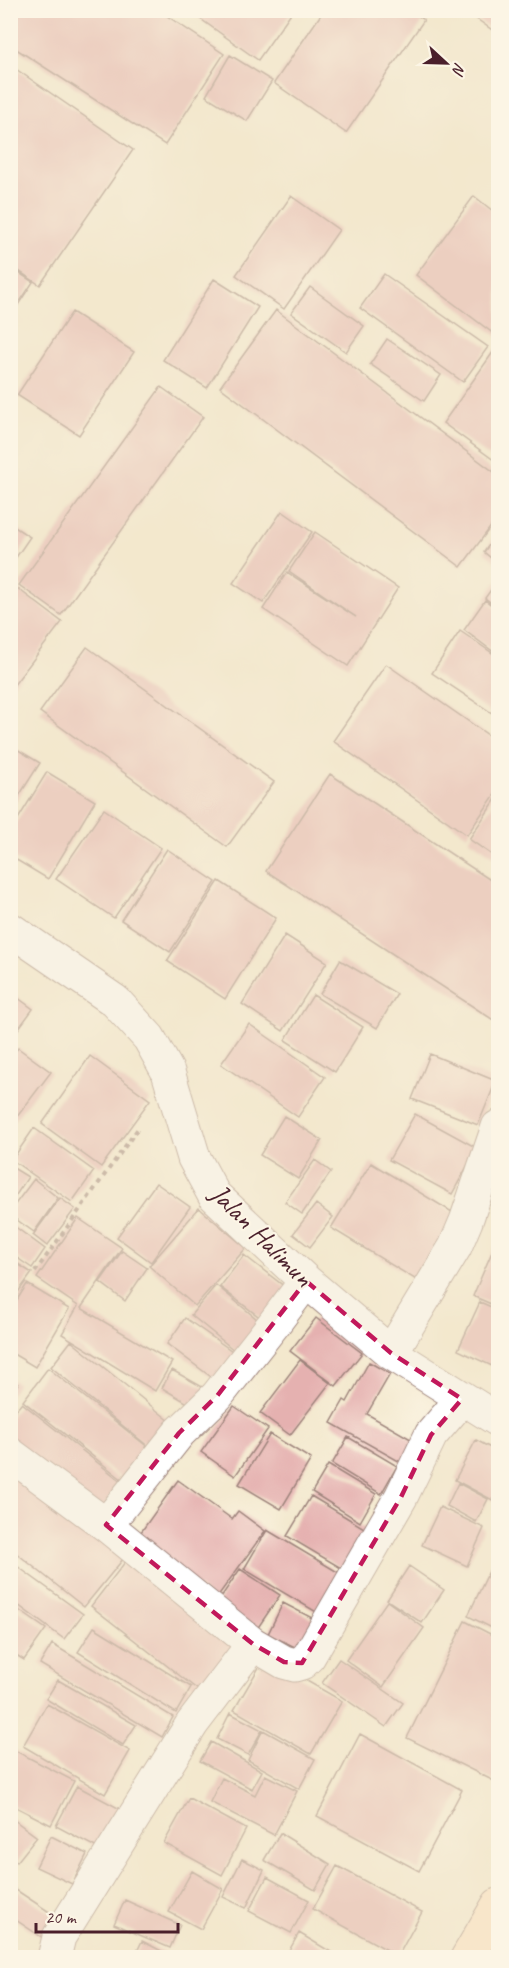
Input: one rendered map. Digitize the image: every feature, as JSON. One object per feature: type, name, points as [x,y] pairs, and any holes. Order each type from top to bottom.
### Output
[{"type":"main road","points":[[467,1958],[496,1916]]},
{"type":"street","name":"Jalan Halimun","points":[[10,929],[115,1001],[149,1038],[168,1072],[194,1158],[214,1195],[306,1281],[391,1353],[498,1420]]},
{"type":"street","points":[[391,1353],[455,1247],[498,1126]]},
{"type":"street","points":[[106,1525],[179,1432],[217,1396],[306,1281]]},
{"type":"street","points":[[10,1454],[106,1525],[253,1644],[284,1662],[295,1665],[302,1663],[309,1656],[401,1497],[431,1435],[462,1399]]},
{"type":"street","points":[[54,1958],[59,1937],[192,1724],[253,1644]]},
{"type":"path","points":[[35,1272],[171,1083]]},
{"type":"highlighted area","points":[[306,1281],[391,1353],[462,1399],[431,1435],[401,1497],[302,1663],[284,1662],[253,1644],[106,1525],[179,1433],[217,1396]]},
{"type":"building","points":[[14,10],[158,10],[224,54],[165,145],[10,45],[10,16]]},
{"type":"building","points":[[188,10],[293,10],[258,60]]},
{"type":"building","points":[[324,10],[410,10],[424,20],[346,133],[274,83]]},
{"type":"building","points":[[464,10],[498,10],[498,34]]},
{"type":"building","points":[[230,55],[272,81],[247,121],[206,96]]},
{"type":"building","points":[[10,65],[133,150],[40,285],[10,265]]},
{"type":"building","points":[[291,196],[339,230],[284,309],[236,275]]},
{"type":"building","points":[[474,196],[498,215],[498,337],[416,275]]},
{"type":"building","points":[[10,267],[33,282],[10,317]]},
{"type":"building","points":[[384,274],[488,347],[463,382],[360,308]]},
{"type":"building","points":[[214,279],[258,307],[207,388],[163,360]]},
{"type":"building","points":[[310,287],[364,326],[346,352],[291,313]]},
{"type":"building","points":[[276,310],[498,475],[498,517],[461,567],[220,387]]},
{"type":"building","points":[[72,312],[134,352],[79,435],[17,395]]},
{"type":"building","points":[[387,339],[441,375],[424,401],[370,364]]},
{"type":"building","points":[[496,348],[498,350],[498,463],[443,423]]},
{"type":"building","points":[[161,387],[203,417],[61,615],[19,585]]},
{"type":"building","points":[[282,511],[312,532],[263,603],[233,583]]},
{"type":"building","points":[[10,524],[30,537],[10,566]]},
{"type":"building","points":[[315,532],[398,588],[348,666],[263,609],[287,572],[356,617],[289,571]]},
{"type":"building","points":[[498,532],[498,564],[484,552]]},
{"type":"building","points":[[498,580],[498,608],[485,598]]},
{"type":"building","points":[[17,588],[62,622],[10,690],[10,597]]},
{"type":"building","points":[[485,600],[498,610],[498,655],[464,630]]},
{"type":"building","points":[[460,631],[498,657],[498,717],[432,673]]},
{"type":"building","points":[[87,647],[274,782],[227,847],[40,712]]},
{"type":"building","points":[[386,664],[498,742],[498,790],[467,835],[333,741]]},
{"type":"building","points":[[10,745],[40,763],[10,810]]},
{"type":"building","points":[[47,772],[95,801],[48,879],[10,856],[10,832]]},
{"type":"building","points":[[330,774],[498,885],[498,1023],[266,871]]},
{"type":"building","points":[[498,796],[498,859],[469,839]]},
{"type":"building","points":[[104,809],[161,848],[114,918],[56,879]]},
{"type":"building","points":[[167,849],[216,882],[170,952],[121,920]]},
{"type":"building","points":[[219,881],[276,918],[225,999],[167,961]]},
{"type":"building","points":[[285,935],[327,962],[283,1031],[242,1004]]},
{"type":"building","points":[[340,960],[397,994],[377,1028],[320,994]]},
{"type":"building","points":[[10,992],[33,1009],[10,1040]]},
{"type":"building","points":[[313,995],[363,1027],[335,1072],[285,1040]]},
{"type":"building","points":[[249,1024],[325,1077],[298,1117],[221,1064]]},
{"type":"building","points":[[18,1048],[51,1072],[10,1126],[10,1058]]},
{"type":"building","points":[[430,1054],[496,1081],[478,1125],[412,1099]]},
{"type":"building","points":[[90,1056],[150,1100],[101,1167],[42,1124]]},
{"type":"building","points":[[415,1114],[477,1148],[452,1194],[389,1160]]},
{"type":"building","points":[[284,1116],[322,1140],[298,1179],[260,1155]]},
{"type":"building","points":[[34,1128],[94,1171],[72,1202],[12,1160]]},
{"type":"building","points":[[315,1160],[331,1172],[302,1214],[285,1202]]},
{"type":"building","points":[[371,1163],[462,1218],[423,1284],[331,1228]]},
{"type":"building","points":[[10,1166],[28,1177],[10,1204]]},
{"type":"building","points":[[34,1179],[58,1198],[34,1232],[10,1215],[10,1211]]},
{"type":"building","points":[[156,1183],[190,1207],[151,1262],[117,1237]]},
{"type":"building","points":[[60,1198],[75,1209],[47,1246],[33,1235]]},
{"type":"building","points":[[316,1204],[333,1217],[310,1247],[293,1234]]},
{"type":"building","points":[[199,1208],[246,1248],[195,1306],[149,1266]]},
{"type":"building","points":[[78,1218],[122,1248],[81,1308],[172,1362],[155,1391],[62,1334],[78,1306],[37,1278]]},
{"type":"building","points":[[10,1223],[45,1249],[32,1268],[10,1253]]},
{"type":"building","points":[[498,1238],[498,1307],[473,1296]]},
{"type":"building","points":[[122,1251],[147,1268],[125,1301],[100,1282]]},
{"type":"building","points":[[244,1255],[290,1291],[266,1322],[220,1287]]},
{"type":"building","points":[[10,1259],[32,1273],[16,1295],[10,1292]]},
{"type":"building","points":[[27,1284],[69,1309],[35,1367],[10,1352],[10,1311]]},
{"type":"building","points":[[216,1285],[269,1329],[245,1359],[191,1315]]},
{"type":"building","points":[[480,1302],[498,1310],[498,1352],[492,1366],[458,1350]]},
{"type":"building","points":[[185,1318],[242,1358],[222,1385],[167,1344]]},
{"type":"building","points":[[316,1318],[362,1353],[336,1386],[290,1351]]},
{"type":"building","points":[[71,1341],[176,1426],[155,1452],[51,1367]]},
{"type":"building","points":[[300,1360],[330,1383],[290,1435],[260,1413]]},
{"type":"building","points":[[369,1362],[390,1374],[367,1414],[423,1446],[411,1468],[331,1423],[344,1400],[347,1402]]},
{"type":"building","points":[[48,1368],[159,1456],[133,1488],[23,1401]]},
{"type":"building","points":[[172,1370],[206,1389],[196,1408],[162,1388]]},
{"type":"building","points":[[10,1378],[18,1384],[10,1395]]},
{"type":"building","points":[[22,1403],[122,1482],[96,1516],[10,1449],[10,1417]]},
{"type":"building","points":[[234,1406],[268,1429],[235,1476],[201,1452]]},
{"type":"building","points":[[270,1434],[311,1459],[281,1509],[239,1484]]},
{"type":"building","points":[[348,1437],[397,1466],[381,1494],[332,1464]]},
{"type":"building","points":[[476,1440],[498,1452],[498,1503],[455,1480]]},
{"type":"building","points":[[328,1465],[376,1494],[360,1522],[312,1492]]},
{"type":"building","points":[[10,1466],[124,1558],[84,1607],[10,1548]]},
{"type":"building","points":[[178,1480],[232,1519],[238,1511],[265,1531],[215,1600],[136,1539]]},
{"type":"building","points":[[458,1483],[488,1499],[476,1522],[447,1506]]},
{"type":"building","points":[[311,1496],[369,1531],[346,1571],[287,1536]]},
{"type":"building","points":[[440,1507],[484,1528],[467,1566],[422,1545]]},
{"type":"building","points":[[267,1530],[346,1577],[323,1616],[244,1569]]},
{"type":"building","points":[[498,1552],[498,1631],[468,1616]]},
{"type":"building","points":[[129,1557],[245,1648],[207,1697],[91,1606]]},
{"type":"building","points":[[10,1561],[83,1614],[64,1639],[10,1599]]},
{"type":"building","points":[[409,1566],[444,1590],[422,1623],[387,1600]]},
{"type":"building","points":[[240,1569],[280,1595],[257,1629],[217,1603]]},
{"type":"building","points":[[387,1601],[424,1628],[383,1687],[346,1660]]},
{"type":"building","points":[[283,1603],[316,1620],[301,1650],[268,1634]]},
{"type":"building","points":[[10,1604],[46,1629],[24,1660],[10,1651]]},
{"type":"building","points":[[465,1621],[498,1638],[498,1783],[407,1738]]},
{"type":"building","points":[[94,1627],[191,1687],[176,1713],[78,1652]]},
{"type":"building","points":[[52,1644],[173,1717],[162,1737],[40,1664]]},
{"type":"building","points":[[265,1657],[342,1701],[311,1754],[234,1710]]},
{"type":"building","points":[[339,1659],[403,1703],[386,1727],[322,1683]]},
{"type":"building","points":[[58,1680],[136,1725],[123,1745],[46,1699]]},
{"type":"building","points":[[47,1704],[130,1751],[105,1794],[23,1746]]},
{"type":"building","points":[[230,1713],[262,1730],[248,1755],[217,1739]]},
{"type":"building","points":[[263,1730],[315,1759],[299,1789],[248,1760]]},
{"type":"building","points":[[360,1734],[462,1790],[419,1871],[317,1816]]},
{"type":"building","points":[[211,1742],[262,1771],[252,1789],[200,1761]]},
{"type":"building","points":[[10,1748],[74,1781],[51,1825],[10,1804]]},
{"type":"building","points":[[265,1775],[297,1791],[274,1835],[210,1802],[222,1778],[255,1795]]},
{"type":"building","points":[[77,1786],[122,1810],[101,1850],[56,1826]]},
{"type":"building","points":[[189,1798],[246,1829],[222,1875],[164,1843]]},
{"type":"building","points":[[10,1817],[37,1837],[17,1862],[10,1857]]},
{"type":"building","points":[[280,1833],[330,1864],[315,1890],[264,1860]]},
{"type":"building","points":[[51,1836],[87,1854],[72,1884],[36,1867]]},
{"type":"building","points":[[242,1859],[264,1870],[246,1908],[223,1897]]},
{"type":"building","points":[[337,1866],[422,1912],[398,1956],[313,1909]]},
{"type":"building","points":[[192,1871],[223,1889],[201,1929],[169,1912]]},
{"type":"building","points":[[267,1877],[309,1900],[291,1933],[249,1911]]},
{"type":"building","points":[[10,1886],[60,1919],[46,1940],[10,1916]]},
{"type":"building","points":[[125,1900],[180,1925],[170,1948],[114,1924]]},
{"type":"building","points":[[299,1933],[341,1958],[285,1958]]},
{"type":"building","points":[[142,1941],[175,1958],[134,1958]]}]
